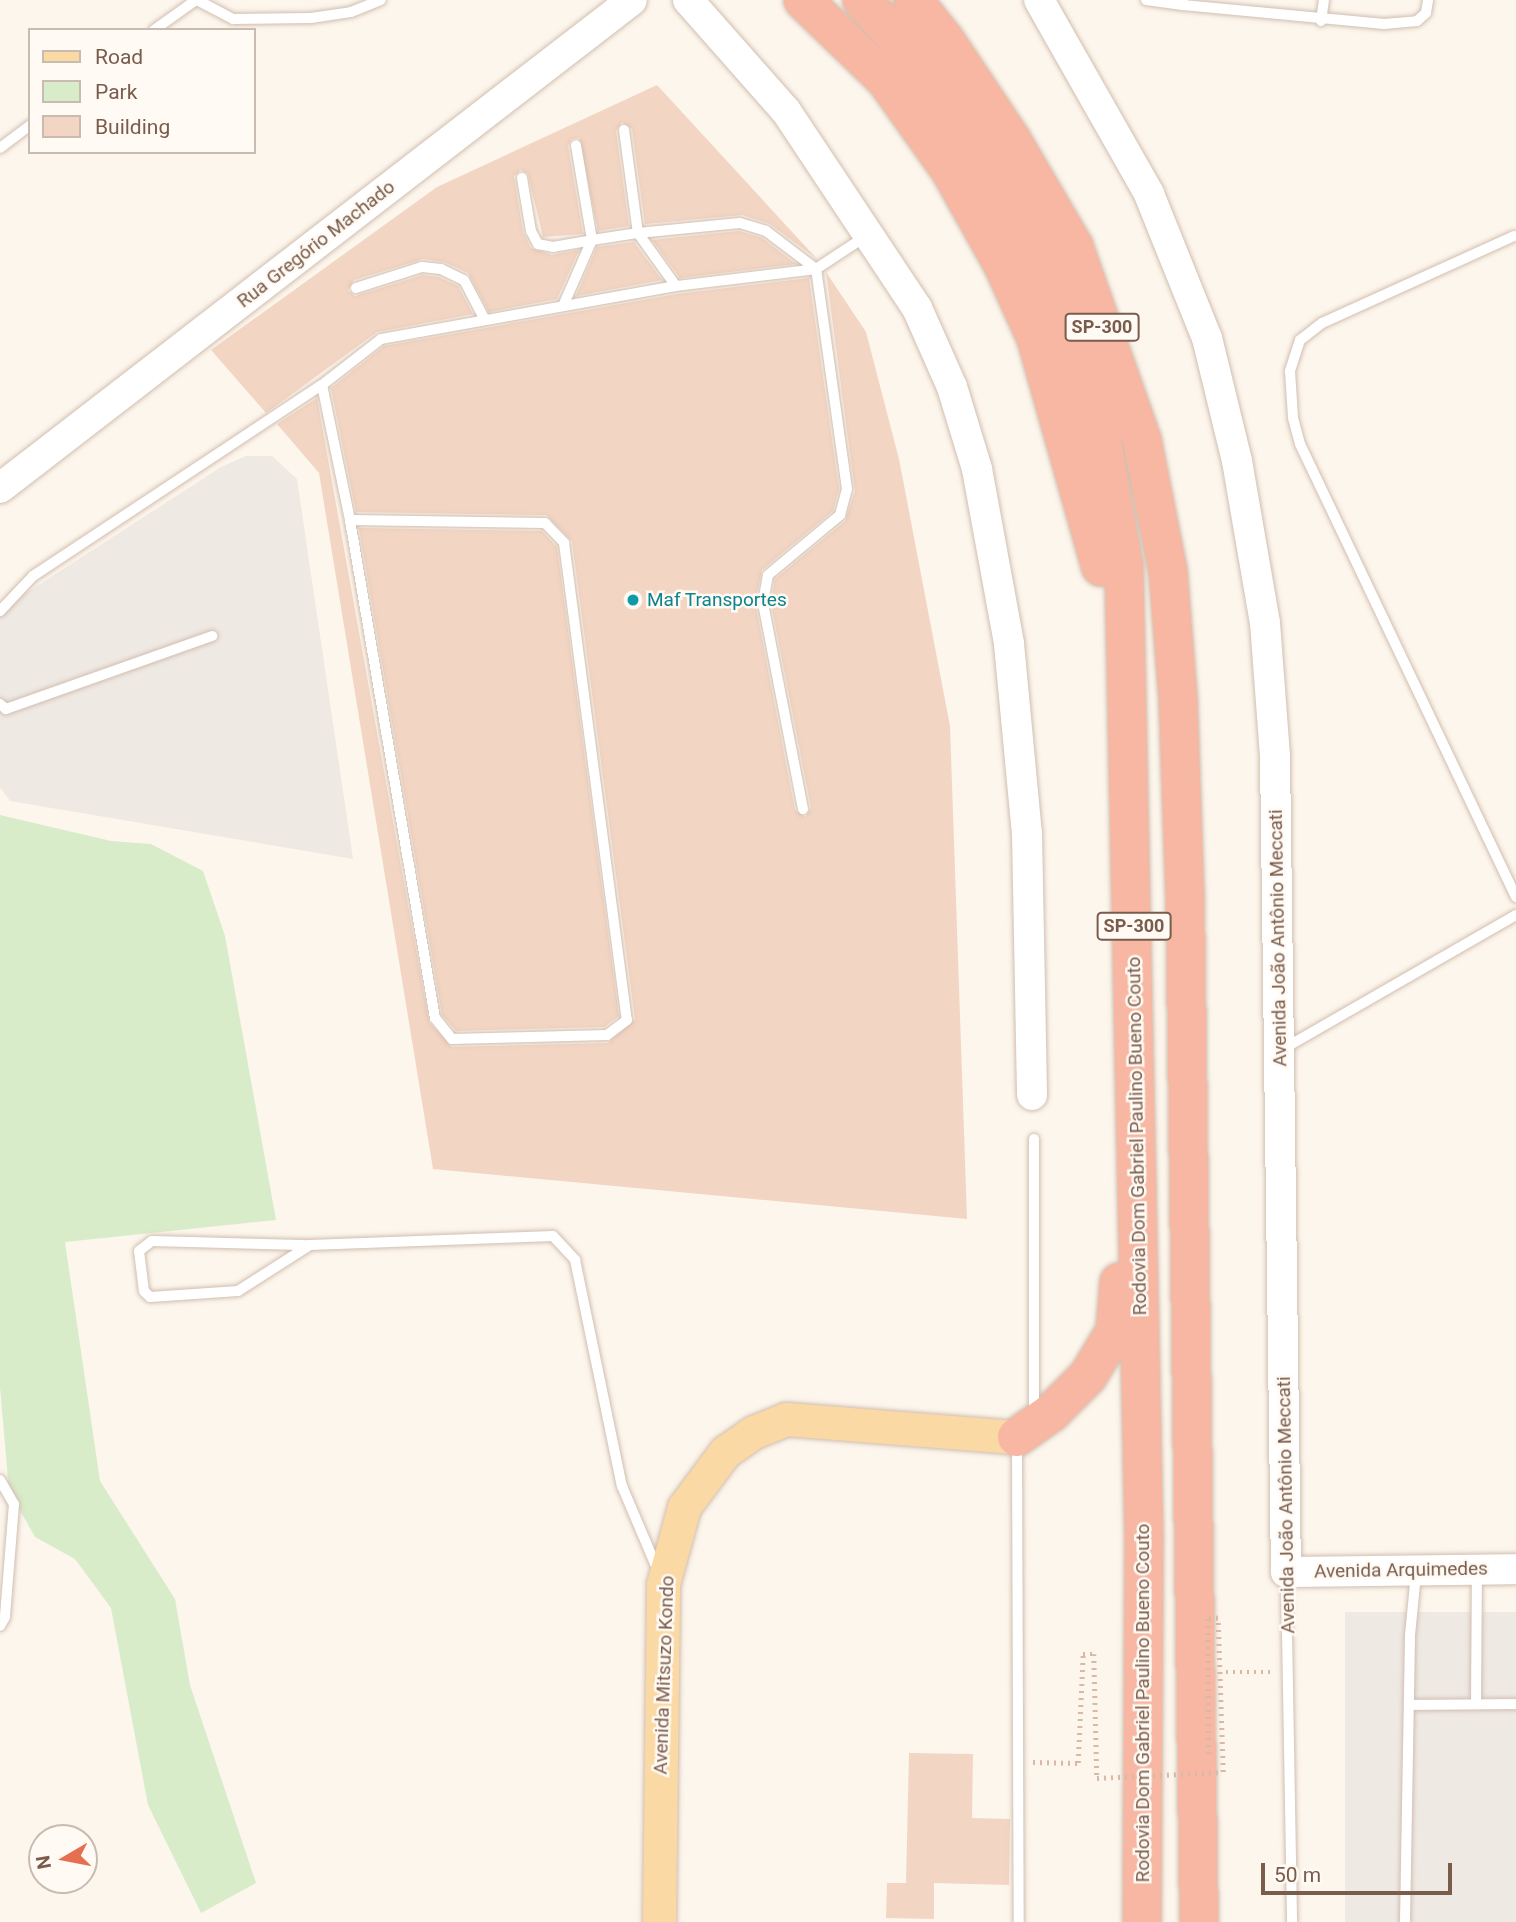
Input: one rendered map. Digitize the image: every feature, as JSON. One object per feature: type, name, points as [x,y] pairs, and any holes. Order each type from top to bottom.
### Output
[{"type":"highway","points":[[803,0],[886,80],[950,170],[1003,265],[1036,338],[1064,426],[1102,570],[1124,688]]},
{"type":"highway","name":"Rodovia Dom Gabriel Paulino Bueno Couto","points":[[862,0],[911,53],[984,159],[1037,257],[1076,348],[1103,446],[1124,568],[1124,688],[1137,1074],[1144,1537],[1142,1922]]},
{"type":"highway","name":"SP-300","points":[[912,0],[945,40],[1012,139],[1074,247],[1142,440],[1168,571],[1178,697],[1185,896],[1199,1922]]},
{"type":"highway","points":[[1025,1431],[1088,1376],[1115,1331],[1137,1074]]},
{"type":"main road","name":"Rua Gregório Machado","points":[[0,488],[632,0]]},
{"type":"main road","points":[[688,0],[786,111],[917,308],[952,387],[977,469],[993,546],[1027,833],[1032,1095]]},
{"type":"main road","name":"Avenida João Antônio Meccati","points":[[1039,0],[1149,194],[1207,338],[1237,461],[1265,623],[1275,757],[1286,1572]]},
{"type":"main road","name":"Avenida Mitsuzo Kondo","points":[[659,1922],[663,1584],[684,1507],[725,1452],[754,1432],[786,1419],[1025,1431]]},
{"type":"main road","name":"Avenida Arquimedes","points":[[1286,1572],[1516,1569]]},
{"type":"lane","points":[[156,28],[181,3],[197,0],[233,19],[311,18],[351,12],[381,0]]},
{"type":"lane","points":[[1146,0],[1321,21],[1417,21],[1426,13],[1428,0]]},
{"type":"lane","points":[[1321,21],[1324,0]]},
{"type":"lane","points":[[0,148],[28,127]]},
{"type":"lane","points":[[624,130],[638,233],[676,286]]},
{"type":"lane","points":[[563,306],[592,240],[576,145]]},
{"type":"lane","points":[[522,178],[531,232],[538,244],[553,247],[638,233],[740,223],[766,231],[816,269],[848,489],[840,514],[768,575],[763,603],[803,809]]},
{"type":"lane","points":[[0,611],[33,576],[322,385],[381,339],[676,286],[816,269],[869,235]]},
{"type":"lane","points":[[1514,236],[1322,323],[1300,340],[1290,371],[1293,418],[1300,444],[1516,897]]},
{"type":"lane","points":[[356,288],[422,267],[441,269],[464,280],[485,320]]},
{"type":"lane","points":[[322,385],[351,520],[435,1018],[452,1039],[607,1035],[627,1020],[564,543],[545,523],[351,520]]},
{"type":"lane","points":[[0,704],[6,709],[212,636]]},
{"type":"lane","points":[[1280,1050],[1516,915]]},
{"type":"lane","points":[[1019,1922],[1018,1761],[1034,1139]]},
{"type":"lane","points":[[310,1245],[238,1291],[150,1297],[144,1291],[139,1251],[152,1241],[310,1245],[553,1236],[575,1261],[622,1486],[663,1584]]},
{"type":"lane","points":[[0,1480],[14,1504],[5,1617],[0,1626]]},
{"type":"lane","points":[[1476,1704],[1477,1570]]},
{"type":"lane","points":[[1405,1922],[1409,1704],[1416,1571]]},
{"type":"lane","name":"Avenida João Antônio Meccati","points":[[1286,1572],[1293,1922]]},
{"type":"lane","points":[[1409,1704],[1516,1704]]},
{"type":"path","points":[[1018,1761],[1078,1763],[1083,1654],[1094,1654],[1097,1778],[1223,1772],[1218,1618],[1208,1619],[1209,1756]]},
{"type":"path","points":[[1220,1672],[1288,1672]]},
{"type":"shaded area","points":[[246,456],[272,456],[297,479],[353,859],[10,801],[0,787],[0,610],[221,467]]},
{"type":"shaded area","points":[[1345,1612],[1516,1612],[1516,1922],[1345,1922]]},
{"type":"green space","points":[[0,815],[111,841],[151,844],[203,871],[225,936],[276,1220],[65,1242],[100,1481],[175,1599],[190,1685],[256,1883],[201,1913],[148,1805],[111,1608],[75,1559],[35,1537],[9,1491],[0,1387]]},
{"type":"building","points":[[657,85],[817,259],[770,224],[742,215],[645,224],[632,129],[622,122],[616,131],[629,226],[598,231],[579,138],[572,139],[568,146],[583,234],[543,237],[528,174],[521,170],[514,176],[523,232],[531,248],[552,255],[579,250],[557,299],[489,312],[468,273],[444,262],[423,259],[354,280],[348,290],[355,296],[423,275],[439,277],[458,286],[473,314],[377,332],[266,413],[211,350],[437,187]]},
{"type":"building","points":[[739,231],[762,238],[796,264],[680,278],[652,240]]},
{"type":"building","points":[[634,242],[662,280],[576,296],[597,247]]},
{"type":"building","name":"Maf Transportes","points":[[826,272],[866,332],[899,459],[950,726],[967,1219],[433,1169],[319,473],[277,424],[317,398],[429,1022],[452,1047],[608,1043],[635,1019],[572,541],[546,515],[356,512],[331,388],[384,346],[677,294],[809,278],[839,489],[833,511],[762,570],[755,602],[795,810],[805,817],[811,808],[771,603],[775,579],[845,521],[855,491]]},
{"type":"building","points":[[359,528],[542,531],[557,547],[619,1016],[604,1027],[456,1031],[442,1015]]},
{"type":"building","points":[[909,1753],[973,1754],[972,1818],[1010,1819],[1009,1885],[934,1883],[934,1919],[886,1918],[887,1883],[906,1883]]},
{"type":"place","name":"Maf Transportes","points":[[633,600]]}]
